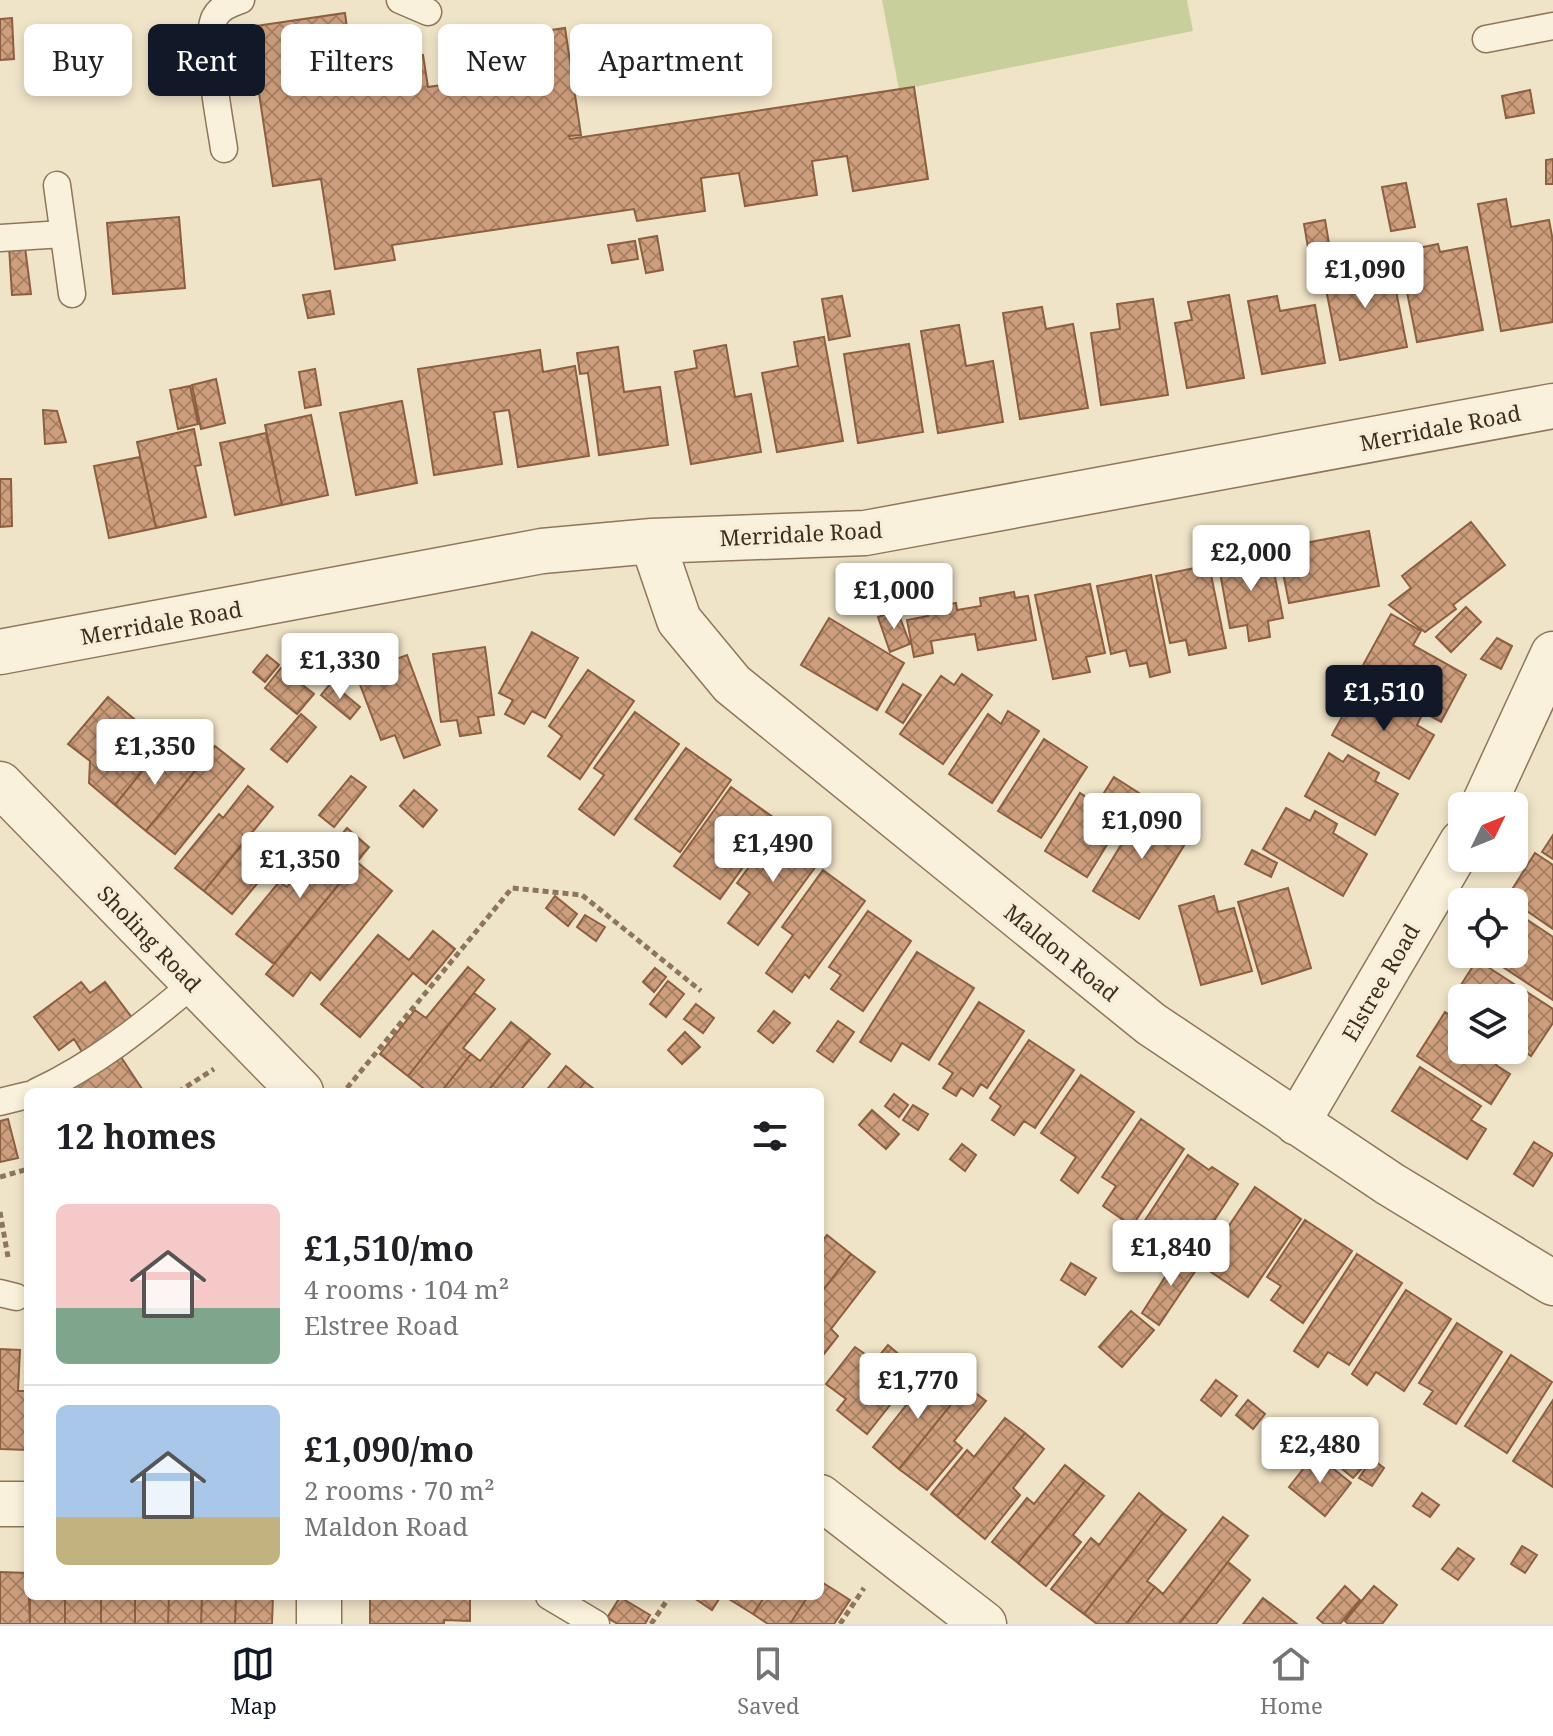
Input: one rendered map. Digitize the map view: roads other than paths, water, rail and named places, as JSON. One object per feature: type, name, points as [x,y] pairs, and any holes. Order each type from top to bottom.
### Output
[{"type":"street","name":"Merridale Road","points":[[0,652],[542,551],[652,541],[854,535],[1553,406]]},
{"type":"street","name":"Maldon Road","points":[[652,541],[679,620],[732,684],[1151,1024],[1390,1184],[1553,1283]]},
{"type":"street","points":[[1489,792],[1553,654]]},
{"type":"street","name":"Sholing Road","points":[[0,784],[297,1088]]},
{"type":"street","name":"Elstree Road","points":[[1297,1123],[1448,866]]},
{"type":"street","points":[[824,1500],[984,1624]]},
{"type":"street","points":[[0,1504],[24,1504]]},
{"type":"street","points":[[319,1600],[319,1624]]},
{"type":"lane","points":[[224,149],[209,36],[215,16],[229,4],[241,0]]},
{"type":"lane","points":[[400,0],[428,12]]},
{"type":"lane","points":[[1486,39],[1553,26]]},
{"type":"lane","points":[[57,185],[72,294]]},
{"type":"lane","points":[[0,238],[63,234]]},
{"type":"lane","points":[[45,1088],[73,1075],[130,1036],[194,983]]},
{"type":"lane","points":[[0,1102],[24,1096]]},
{"type":"lane","points":[[556,1600],[596,1624]]}]
